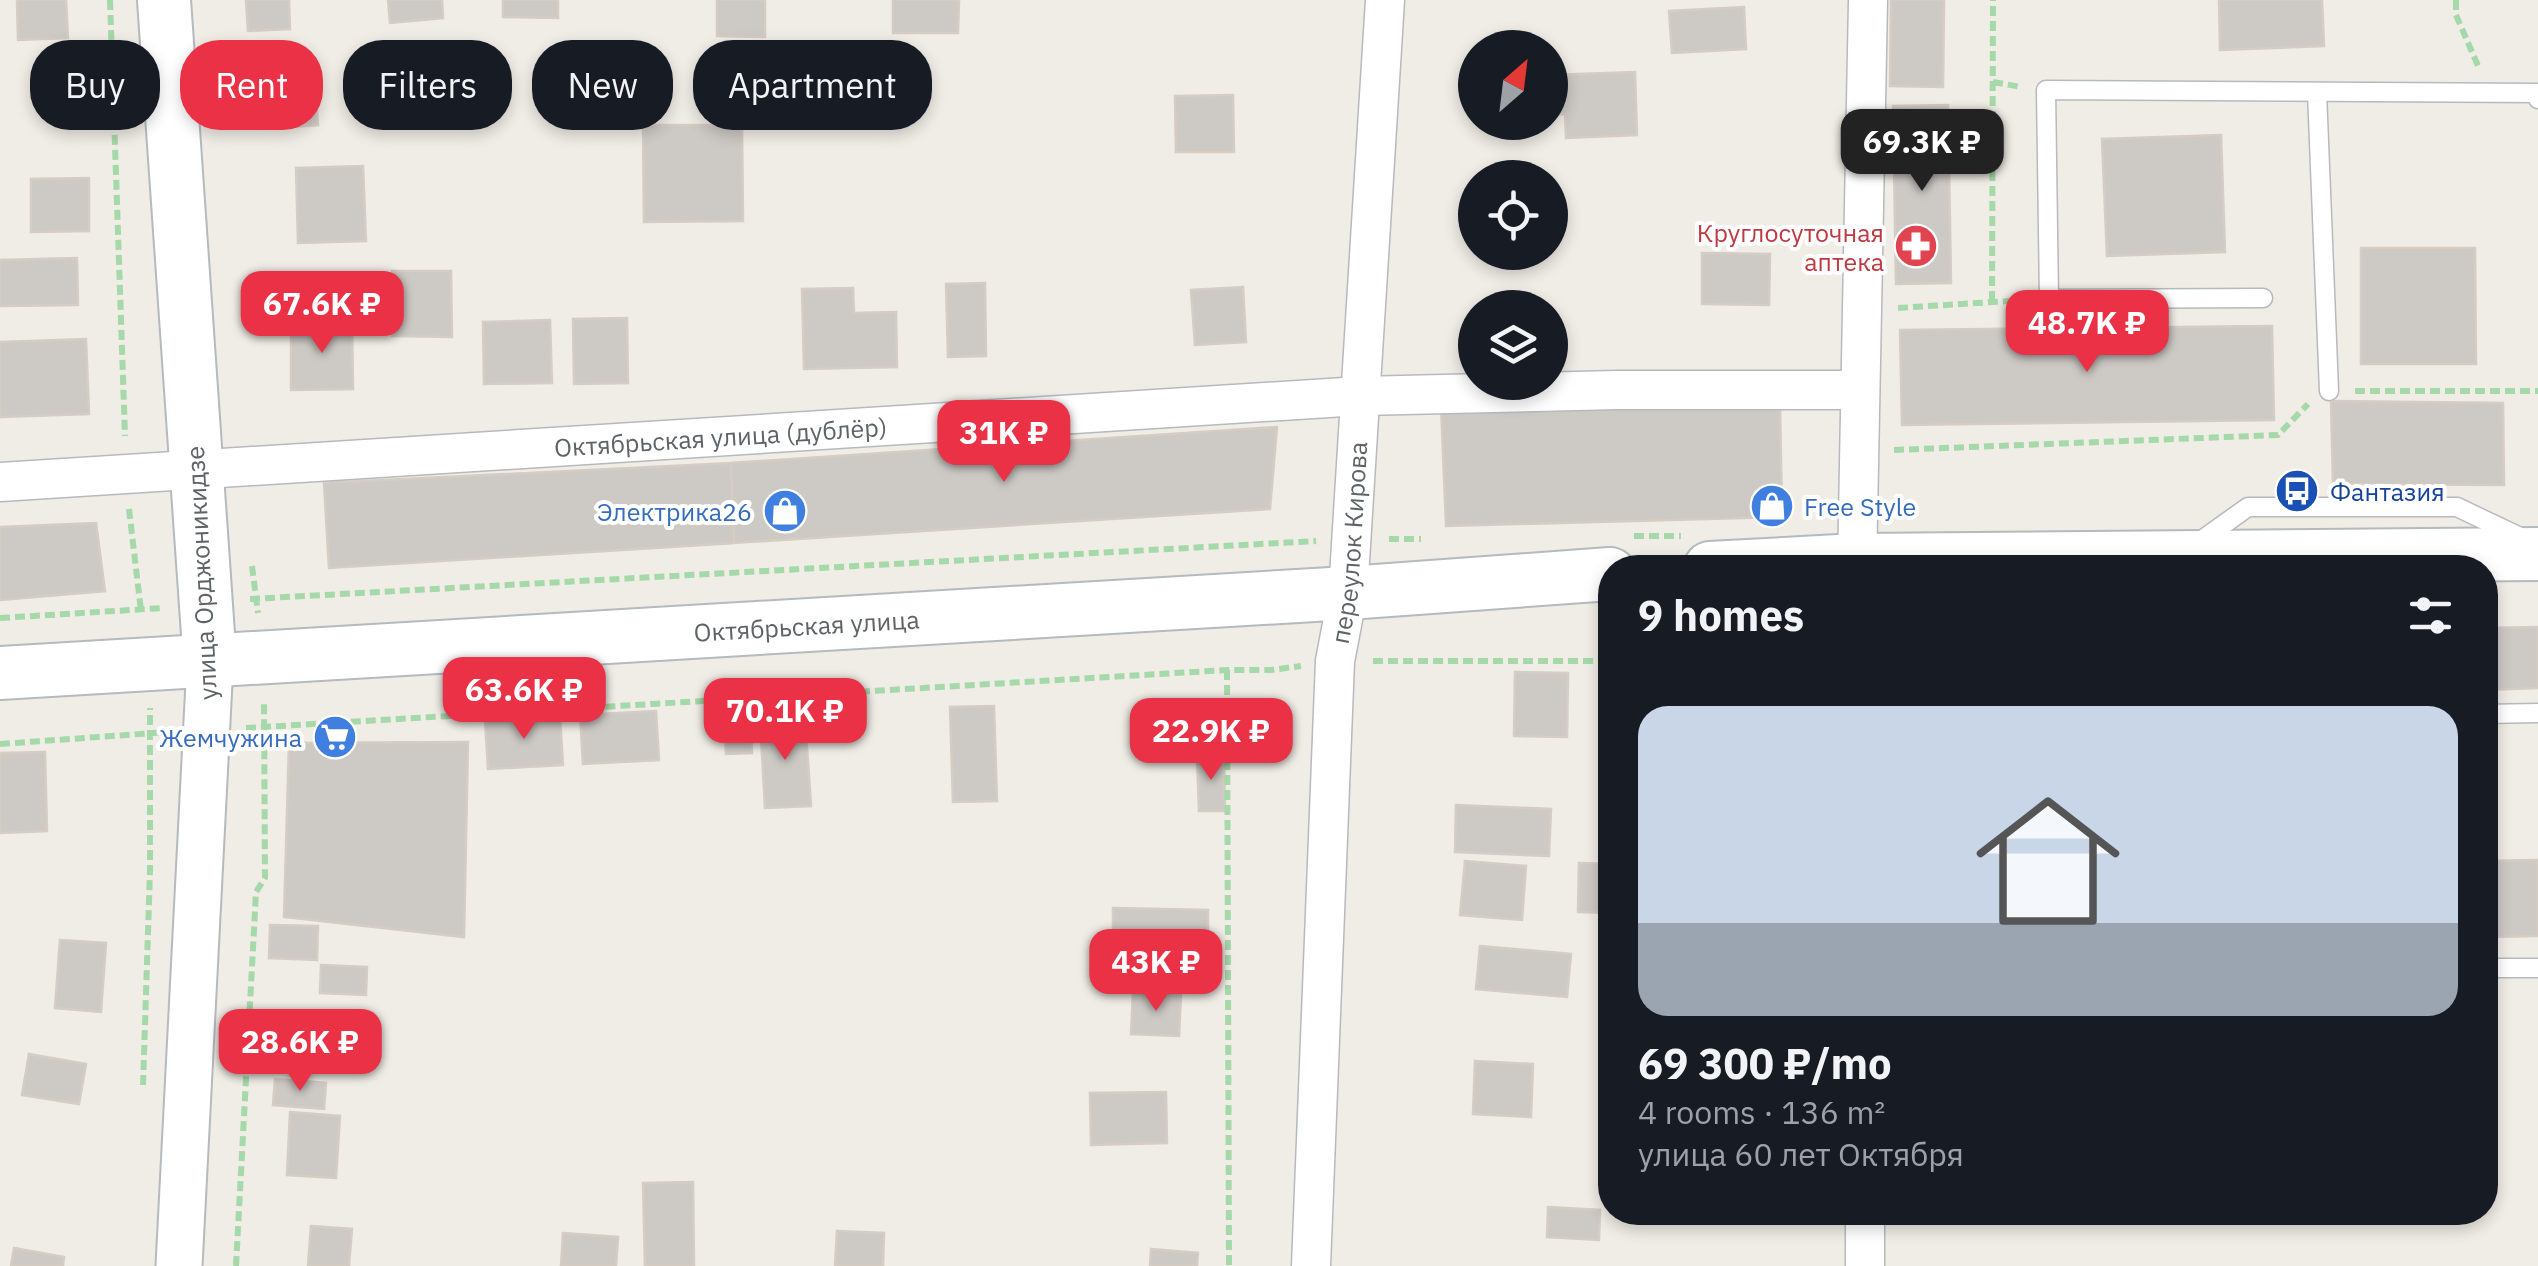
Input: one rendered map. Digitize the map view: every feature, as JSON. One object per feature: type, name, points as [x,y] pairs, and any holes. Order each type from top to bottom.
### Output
[{"type":"main road","name":"улица Орджоникидзе","points":[[164,0],[210,663]]},
{"type":"main road","points":[[1704,552],[1742,555]]},
{"type":"main road","points":[[2488,555],[2538,554]]},
{"type":"main road","name":"Октябрьская улица","points":[[0,674],[1348,593],[1598,557]]},
{"type":"street","name":"переулок Кирова","points":[[1311,1266],[1335,661],[1348,593],[1385,0]]},
{"type":"street","points":[[1857,555],[1868,0]]},
{"type":"street","name":"Октябрьская улица (дублёр)","points":[[0,482],[1360,396],[1860,390]]},
{"type":"street","name":"улица Орджоникидзе","points":[[179,1266],[210,663]]},
{"type":"street","points":[[1865,1225],[1865,1266]]},
{"type":"lane","points":[[2263,298],[2049,299],[2046,90],[2490,92],[2538,93],[2538,99]]},
{"type":"lane","points":[[2316,92],[2329,391]]},
{"type":"lane","points":[[2195,555],[2248,507],[2456,507],[2538,546]]},
{"type":"lane","points":[[2498,714],[2538,712]]},
{"type":"lane","points":[[2498,968],[2538,968]]},
{"type":"path","points":[[1862,310],[1992,301],[1993,0]]},
{"type":"path","points":[[2456,0],[2456,15],[2490,92]]},
{"type":"path","points":[[1859,452],[2278,435],[2320,390],[2538,391]]},
{"type":"path","points":[[0,618],[276,597],[1428,538]]},
{"type":"path","points":[[1615,555],[1704,552]]},
{"type":"path","points":[[0,744],[1272,670],[1335,661],[1598,662]]},
{"type":"path","points":[[1227,670],[1229,1266]]},
{"type":"building","points":[[17,0],[66,0],[68,38],[18,40]]},
{"type":"building","points":[[246,0],[289,0],[290,29],[248,31]]},
{"type":"building","points":[[388,0],[442,0],[443,18],[390,23]]},
{"type":"building","points":[[503,0],[558,0],[558,18],[503,17]]},
{"type":"building","points":[[717,0],[765,0],[765,37],[717,36]]},
{"type":"building","points":[[893,0],[959,0],[958,33],[893,33]]},
{"type":"building","points":[[1891,0],[1944,0],[1943,87],[1890,86]]},
{"type":"building","points":[[2219,0],[2322,0],[2324,46],[2220,50]]},
{"type":"building","points":[[1744,7],[1746,49],[1672,53],[1669,11]]},
{"type":"building","points":[[1635,72],[1637,135],[1568,138],[1568,74]]},
{"type":"building","points":[[1233,95],[1234,152],[1176,152],[1175,96]]},
{"type":"building","points":[[1948,105],[1951,283],[1896,284],[1893,106]]},
{"type":"building","points":[[693,125],[693,130],[742,130],[743,221],[644,222],[643,130]]},
{"type":"building","points":[[2221,135],[2225,252],[2107,256],[2102,139]]},
{"type":"building","points":[[363,166],[366,241],[298,243],[296,168]]},
{"type":"building","points":[[89,178],[89,231],[31,232],[31,179]]},
{"type":"building","points":[[2361,248],[2475,248],[2476,364],[2361,364]]},
{"type":"building","points":[[1702,253],[1770,254],[1769,305],[1702,304]]},
{"type":"building","points":[[77,258],[78,305],[0,306],[0,260]]},
{"type":"building","points":[[392,271],[451,271],[452,337],[392,336]]},
{"type":"building","points":[[985,283],[986,356],[948,357],[946,284]]},
{"type":"building","points":[[1243,287],[1246,342],[1195,345],[1191,290]]},
{"type":"building","points":[[853,288],[854,313],[896,312],[897,367],[804,369],[802,289]]},
{"type":"building","points":[[627,318],[628,383],[574,384],[573,319]]},
{"type":"building","points":[[550,320],[552,383],[484,384],[483,322]]},
{"type":"building","points":[[291,323],[352,323],[353,389],[291,390]]},
{"type":"building","points":[[2272,326],[2274,420],[1902,425],[1900,330]]},
{"type":"building","points":[[86,339],[89,414],[0,417],[0,342]]},
{"type":"building","points":[[2331,401],[2503,403],[2504,485],[2333,484]]},
{"type":"building","points":[[1441,405],[1780,405],[1782,517],[1446,526]]},
{"type":"building","points":[[1277,427],[1270,509],[734,543],[731,463]]},
{"type":"building","points":[[731,463],[734,543],[329,568],[324,483]]},
{"type":"building","points":[[96,523],[105,591],[0,600],[0,527]]},
{"type":"building","points":[[2538,627],[2538,688],[2498,690],[2498,628]]},
{"type":"building","points":[[1515,672],[1568,673],[1567,737],[1514,736]]},
{"type":"building","points":[[750,705],[752,753],[726,754],[724,706]]},
{"type":"building","points":[[994,706],[997,801],[953,802],[950,707]]},
{"type":"building","points":[[656,711],[659,760],[583,764],[580,715]]},
{"type":"building","points":[[560,716],[563,765],[488,769],[485,720]]},
{"type":"building","points":[[805,717],[811,806],[765,808],[760,719]]},
{"type":"building","points":[[468,742],[464,937],[284,917],[289,743]]},
{"type":"building","points":[[45,752],[47,831],[0,833],[0,753]]},
{"type":"building","points":[[1224,755],[1225,811],[1199,811],[1197,756]]},
{"type":"building","points":[[1456,805],[1551,809],[1549,856],[1455,852]]},
{"type":"building","points":[[2538,860],[2538,936],[2498,937],[2498,861]]},
{"type":"building","points":[[1465,861],[1526,866],[1522,920],[1460,915]]},
{"type":"building","points":[[1579,863],[1598,864],[1598,913],[1578,912]]},
{"type":"building","points":[[1113,908],[1208,910],[1208,957],[1113,956]]},
{"type":"building","points":[[270,925],[318,926],[317,960],[269,958]]},
{"type":"building","points":[[60,940],[106,943],[101,1012],[55,1008]]},
{"type":"building","points":[[1480,946],[1571,954],[1567,997],[1476,989]]},
{"type":"building","points":[[321,965],[367,967],[366,995],[320,993]]},
{"type":"building","points":[[1133,992],[1181,995],[1179,1036],[1131,1034]]},
{"type":"building","points":[[29,1054],[86,1064],[79,1104],[22,1095]]},
{"type":"building","points":[[1475,1061],[1533,1064],[1531,1117],[1473,1114]]},
{"type":"building","points":[[275,1079],[326,1083],[324,1109],[273,1105]]},
{"type":"building","points":[[1166,1092],[1167,1143],[1091,1145],[1090,1093]]},
{"type":"building","points":[[290,1112],[340,1116],[336,1178],[287,1175]]},
{"type":"building","points":[[693,1182],[694,1266],[645,1266],[643,1183]]},
{"type":"building","points":[[1548,1207],[1598,1210],[1599,1240],[1547,1237]]},
{"type":"building","points":[[311,1226],[352,1229],[349,1266],[308,1266]]},
{"type":"building","points":[[837,1231],[884,1233],[883,1266],[835,1266]]},
{"type":"building","points":[[563,1233],[618,1237],[616,1266],[561,1266]]},
{"type":"building","points":[[14,1248],[64,1257],[63,1266],[11,1266]]},
{"type":"building","points":[[1151,1249],[1198,1253],[1197,1266],[1150,1266]]},
{"type":"place","name":"Круглосуточная аптека","points":[[1916,246]]},
{"type":"place","name":"Фантазия","points":[[2297,491]]},
{"type":"place","name":"Free Style","points":[[1772,506]]},
{"type":"place","name":"Электрика26","points":[[785,511]]},
{"type":"place","name":"Жемчужина","points":[[335,737]]}]
